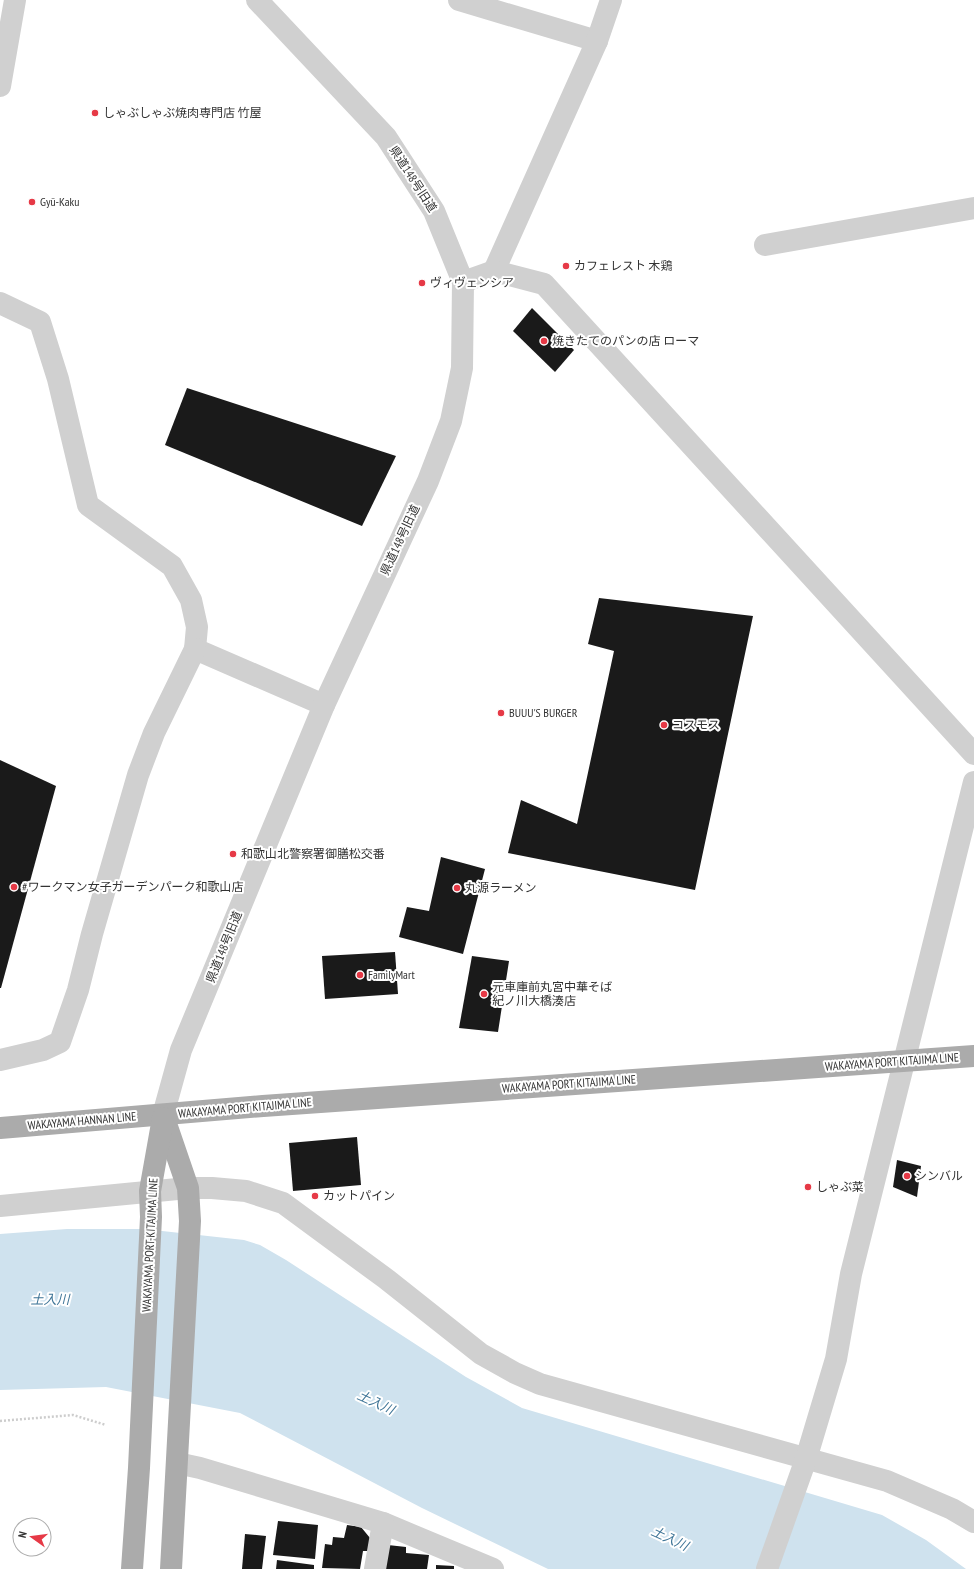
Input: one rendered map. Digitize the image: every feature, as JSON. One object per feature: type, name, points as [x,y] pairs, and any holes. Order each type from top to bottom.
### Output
[{"type":"main road","name":"WAKAYAMA PORT KITAJIMA LINE","points":[[163,1115],[310,1103],[974,1056]]},
{"type":"main road","name":"WAKAYAMA HANNAN LINE","points":[[0,1128],[163,1115]]},
{"type":"main road","points":[[163,1115],[188,1188],[190,1221],[171,1569]]},
{"type":"main road","name":"WAKAYAMA PORT-KITAJIMA LINE","points":[[132,1569],[151,1217],[150,1191],[163,1115]]},
{"type":"street","points":[[0,86],[15,0]]},
{"type":"street","name":"県道148号旧道","points":[[163,1115],[181,1050],[324,705],[428,481],[451,421],[462,368],[463,282],[434,211],[386,137],[277,9],[257,0]]},
{"type":"street","points":[[459,0],[597,41]]},
{"type":"street","points":[[494,271],[597,41],[611,0]]},
{"type":"street","points":[[765,245],[974,208]]},
{"type":"street","points":[[463,282],[494,271],[544,284],[974,754]]},
{"type":"street","points":[[0,303],[40,322],[58,379],[88,505],[172,566],[191,600],[197,627],[195,649],[154,733],[138,775],[92,934],[78,990],[60,1042],[43,1050],[0,1060]]},
{"type":"street","points":[[195,649],[324,705]]},
{"type":"street","points":[[767,1569],[803,1467],[836,1358],[851,1274],[974,782]]},
{"type":"street","points":[[0,1206],[188,1188],[246,1190],[283,1202],[385,1278],[481,1354],[521,1376],[540,1384],[803,1467],[887,1481],[952,1509],[974,1522]]},
{"type":"street","points":[[177,1464],[200,1468],[383,1523],[493,1569]]},
{"type":"street","points":[[375,1569],[383,1523]]},
{"type":"path","points":[[0,1421],[73,1415],[106,1425]]},
{"type":"water","name":"土入川","points":[[67,1229],[144,1229],[244,1240],[260,1245],[286,1260],[466,1377],[522,1408],[882,1515],[926,1540],[966,1569],[548,1569],[422,1508],[240,1413],[106,1387],[0,1390],[0,1234]]},
{"type":"building","name":"焼きたてのパンの店 ローマ","points":[[532,308],[574,350],[555,372],[513,331]]},
{"type":"building","points":[[187,388],[396,456],[362,526],[165,445]]},
{"type":"building","name":"コスモス","points":[[599,598],[753,616],[695,890],[508,853],[521,800],[577,824],[614,651],[588,644]]},
{"type":"building","name":"#ワークマン女子ガーデンパーク和歌山店","points":[[0,760],[56,786],[1,988],[0,988]]},
{"type":"building","name":"丸源ラーメン","points":[[441,857],[485,869],[463,954],[399,937],[407,907],[429,911]]},
{"type":"building","name":"FamilyMart","points":[[395,952],[398,994],[325,999],[322,956]]},
{"type":"building","name":"元車庫前丸宮中華そば 紀ノ川大橋湊店","points":[[472,956],[509,961],[498,1032],[459,1028]]},
{"type":"building","points":[[357,1137],[361,1185],[293,1191],[289,1143]]},
{"type":"building","name":"シンバル","points":[[897,1160],[921,1166],[917,1197],[893,1187]]},
{"type":"building","points":[[278,1521],[318,1525],[315,1559],[273,1555]]},
{"type":"building","points":[[347,1525],[361,1527],[370,1538],[369,1551],[363,1551],[360,1569],[322,1568],[325,1544],[332,1545],[333,1537],[344,1538]]},
{"type":"building","points":[[245,1534],[266,1536],[262,1569],[242,1569]]},
{"type":"building","points":[[388,1545],[406,1547],[406,1553],[429,1555],[427,1569],[385,1569]]},
{"type":"building","points":[[277,1560],[314,1565],[314,1569],[276,1569]]},
{"type":"building","points":[[436,1565],[454,1566],[454,1569],[436,1569]]},
{"type":"place","name":"しゃぶしゃぶ焼肉専門店 竹屋","points":[[95,113]]},
{"type":"place","name":"Gyū-Kaku","points":[[32,202]]},
{"type":"place","name":"カフェレスト 木鶏","points":[[566,266]]},
{"type":"place","name":"ヴィヴェンシア","points":[[422,283]]},
{"type":"place","name":"焼きたてのパンの店 ローマ","points":[[544,341]]},
{"type":"place","name":"BUUU'S BURGER","points":[[501,713]]},
{"type":"place","name":"コスモス","points":[[664,725]]},
{"type":"place","name":"和歌山北警察署御膳松交番","points":[[233,854]]},
{"type":"place","name":"#ワークマン女子ガーデンパーク和歌山店","points":[[14,887]]},
{"type":"place","name":"丸源ラーメン","points":[[457,888]]},
{"type":"place","name":"FamilyMart","points":[[360,975]]},
{"type":"place","name":"元車庫前丸宮中華そば 紀ノ川大橋湊店","points":[[484,994]]},
{"type":"place","name":"シンバル","points":[[907,1176]]},
{"type":"place","name":"しゃぶ菜","points":[[808,1187]]},
{"type":"place","name":"カットパイン","points":[[315,1196]]}]
